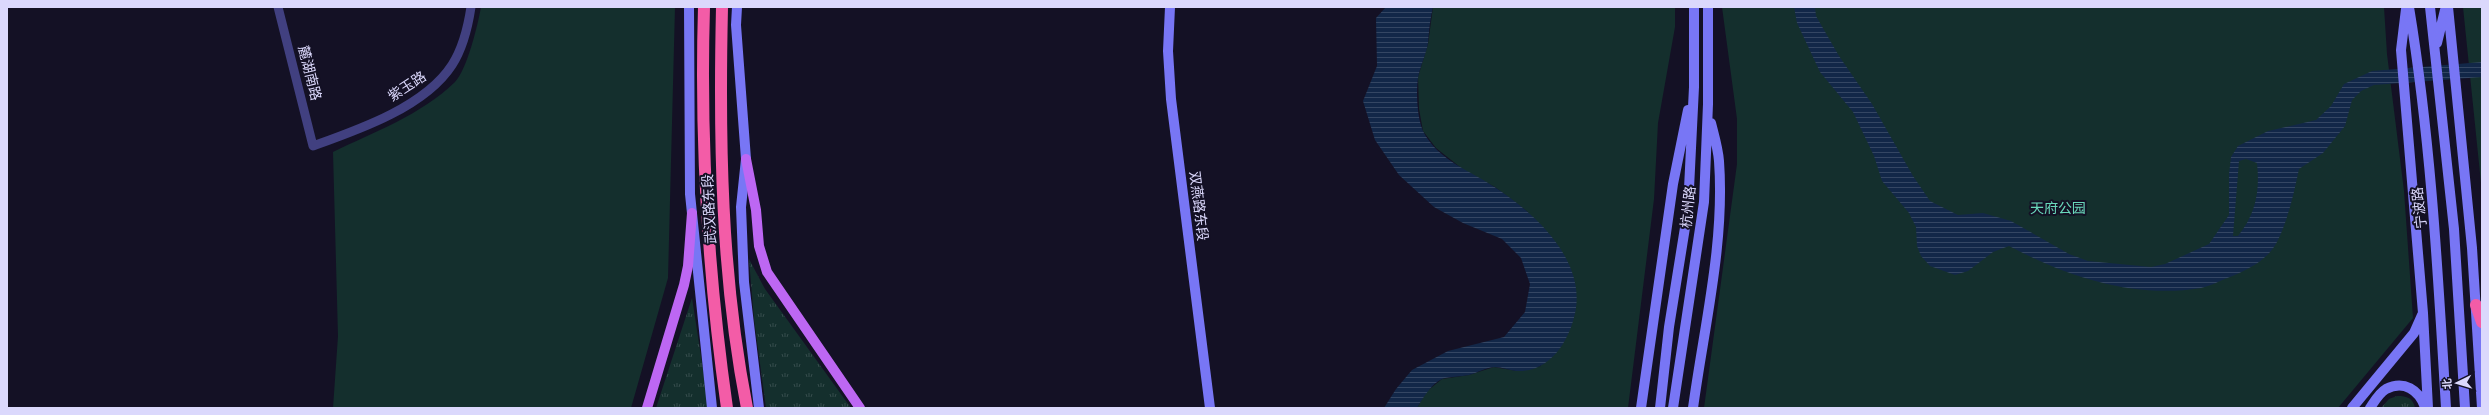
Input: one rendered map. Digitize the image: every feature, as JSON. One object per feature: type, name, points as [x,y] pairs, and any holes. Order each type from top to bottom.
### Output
[{"type":"highway","name":"武汉路东段","points":[[704,7],[704,170],[712,279],[727,408]]},
{"type":"highway","name":"武汉路东段","points":[[722,7],[722,170],[734,331],[747,408]]},
{"type":"highway","points":[[2476,306],[2482,322]]},
{"type":"main road","points":[[688,7],[688,146],[692,213],[712,408]]},
{"type":"main road","points":[[737,7],[736,25],[746,159],[756,210],[759,246],[767,272],[860,408]]},
{"type":"main road","name":"双燕路东段","points":[[1170,7],[1168,51],[1171,99],[1210,408]]},
{"type":"main road","name":"杭州路","points":[[1660,408],[1669,327],[1686,230],[1694,87],[1694,7]]},
{"type":"main road","name":"杭州路","points":[[1673,408],[1704,202],[1708,104],[1708,7]]},
{"type":"main road","name":"宁波路","points":[[2406,7],[2401,50],[2423,313],[2427,408]]},
{"type":"main road","name":"宁波路","points":[[2409,7],[2421,92],[2435,231],[2446,408]]},
{"type":"main road","points":[[2430,7],[2454,228],[2465,408]]},
{"type":"main road","points":[[2435,51],[2447,7]]},
{"type":"main road","points":[[2447,7],[2463,142],[2482,406]]},
{"type":"main road","points":[[1640,408],[1673,184],[1694,87]]},
{"type":"main road","points":[[1693,408],[1717,241],[1720,207],[1719,159],[1708,104]]},
{"type":"main road","points":[[746,159],[741,207],[744,267],[759,408]]},
{"type":"main road","points":[[647,408],[684,285],[688,266],[692,213]]},
{"type":"main road","points":[[2352,408],[2414,333],[2423,313]]},
{"type":"main road","points":[[2370,408],[2386,389],[2398,386],[2408,386],[2419,393],[2427,408]]},
{"type":"street","name":"麓湖南路","points":[[278,7],[313,146]]},
{"type":"street","name":"紫玉路","points":[[313,146],[346,134],[403,108],[425,94],[452,65],[469,23],[471,7]]},
{"type":"green space","points":[[481,7],[675,7],[668,278],[631,408],[333,408],[338,336],[333,152],[397,122],[442,94],[455,82],[464,68],[468,57],[475,35]]},
{"type":"green space","points":[[1433,7],[1675,7],[1675,27],[1658,123],[1654,199],[1628,408],[1417,408],[1426,392],[1442,379],[1469,375],[1494,367],[1517,371],[1541,366],[1528,212],[1495,187],[1465,171],[1436,148],[1423,131],[1419,109],[1418,77],[1428,44]]},
{"type":"green space","name":"天府公园","points":[[1722,7],[2384,7],[2387,54],[2404,191],[2413,318],[2338,408],[1704,408],[1737,164],[1737,119]]},
{"type":"green space","points":[[2463,7],[2482,7],[2482,193]]},
{"type":"green space","points":[[749,259],[765,289],[851,408],[766,408],[754,319]]},
{"type":"green space","points":[[692,298],[709,408],[656,408]]},
{"type":"green space","points":[[2397,396],[2409,398],[2413,402],[2415,408],[2381,408],[2389,399]]},
{"type":"water","points":[[1386,7],[1433,7],[1428,43],[1418,78],[1417,91],[1419,119],[1423,131],[1429,141],[1446,158],[1511,198],[1540,224],[1553,238],[1564,254],[1572,271],[1576,289],[1576,308],[1569,331],[1564,342],[1549,360],[1528,370],[1516,371],[1500,367],[1492,367],[1469,375],[1442,379],[1431,388],[1417,408],[1384,408],[1396,389],[1412,370],[1448,351],[1504,337],[1525,312],[1530,284],[1521,258],[1502,239],[1463,223],[1434,207],[1399,175],[1375,140],[1363,101],[1377,66],[1376,18]]},
{"type":"water","points":[[1794,7],[1815,7],[1816,16],[1839,56],[1872,104],[1913,176],[1930,201],[1958,215],[1983,213],[2011,221],[2069,254],[2088,261],[2151,267],[2165,264],[2209,244],[2229,215],[2229,174],[2231,157],[2238,146],[2268,131],[2316,120],[2331,106],[2344,84],[2372,71],[2482,62],[2482,77],[2374,85],[2361,91],[2352,100],[2345,126],[2323,153],[2299,169],[2287,216],[2281,234],[2273,248],[2263,259],[2250,268],[2208,286],[2176,291],[2127,288],[2102,283],[2055,267],[2009,246],[1993,252],[1968,271],[1955,275],[1930,266],[1921,256],[1917,246],[1916,227],[1909,213],[1882,181],[1874,156],[1853,112],[1820,72],[1797,23]],"holes":[[[2246,159],[2257,163],[2258,183],[2253,211],[2238,236],[2233,236],[2239,161]]]}]
